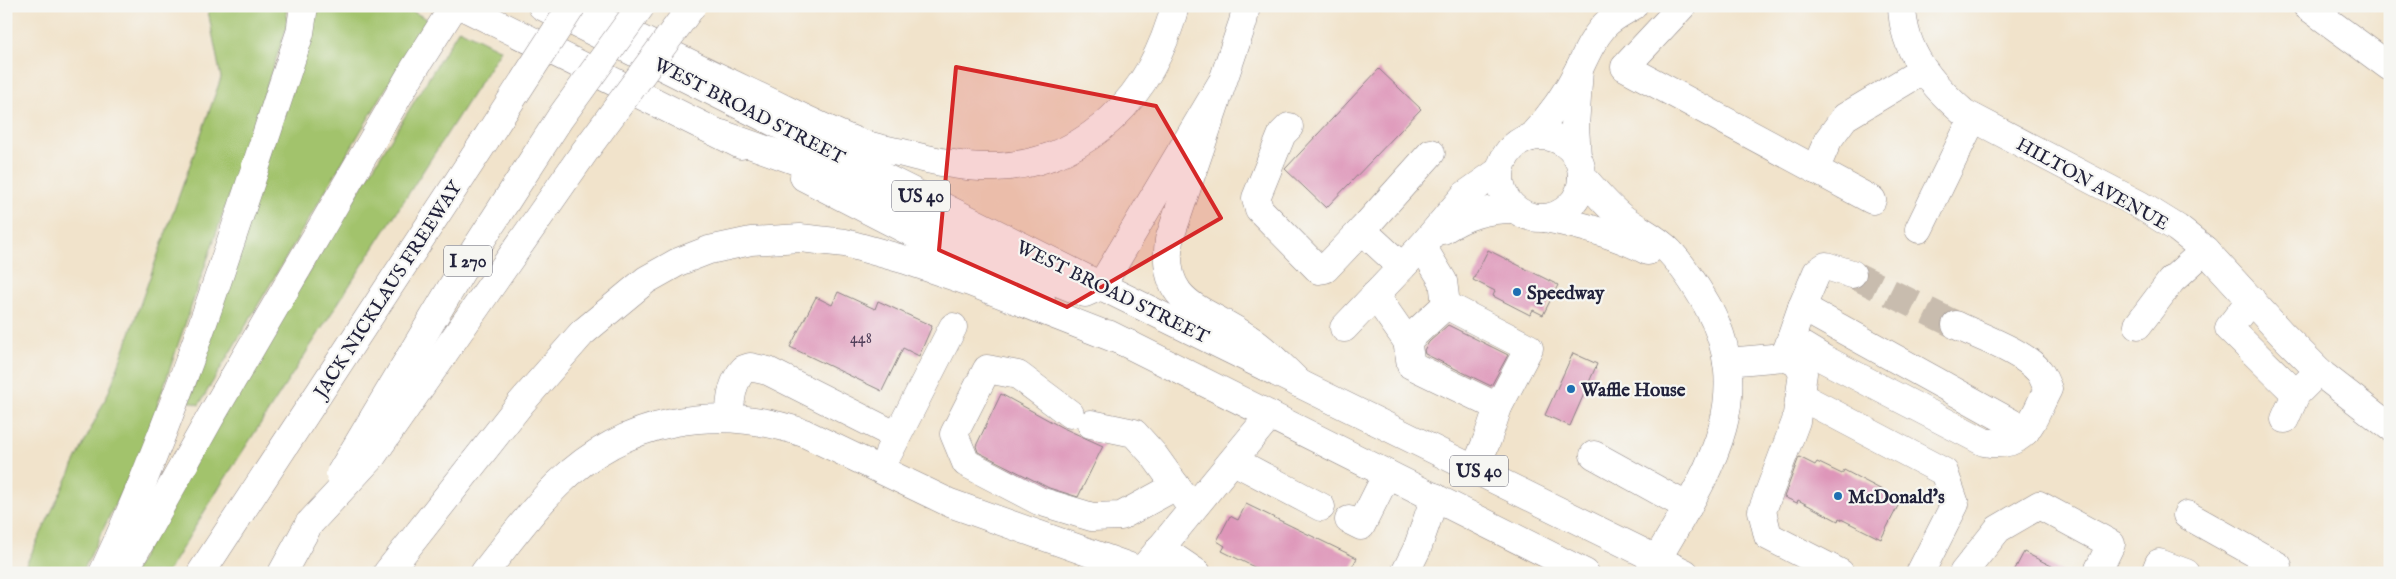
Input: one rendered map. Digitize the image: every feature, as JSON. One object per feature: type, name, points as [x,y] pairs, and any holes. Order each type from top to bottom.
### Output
[{"type":"main road","points":[[103,573],[131,513],[176,401],[300,33],[304,6]]},
{"type":"main road","points":[[123,573],[210,418],[414,69],[454,6]]},
{"type":"main road","name":"WEST BROAD STREET","points":[[462,6],[720,134],[1129,344],[1585,573]]},
{"type":"main road","name":"WEST BROAD STREET","points":[[542,6],[1101,286],[1475,469],[1653,566],[1685,573]]},
{"type":"main road","points":[[573,6],[856,142],[940,163],[995,167],[1055,156],[1089,137],[1116,117],[1138,91],[1156,62],[1169,30],[1175,6]]},
{"type":"main road","name":"JACK NICKLAUS FREEWAY","points":[[201,573],[573,6]]},
{"type":"main road","name":"I 270","points":[[282,573],[465,265],[560,118],[641,6]]},
{"type":"main road","points":[[306,531],[373,455],[586,151],[692,6]]},
{"type":"main road","points":[[1246,6],[1169,240],[1166,258],[1168,274],[1178,294],[1192,306],[1249,338],[1300,384]]},
{"type":"main road","points":[[1531,137],[1542,126],[1580,68],[1592,41],[1605,25],[1633,6]]},
{"type":"main road","points":[[1682,6],[1625,67],[1872,200]]},
{"type":"main road","points":[[2307,6],[2390,67]]},
{"type":"main road","name":"HILTON AVENUE","points":[[1902,10],[1916,61],[1942,94],[1973,118],[2140,204],[2205,250],[2319,371],[2354,401],[2390,427]]},
{"type":"main road","points":[[1545,218],[1554,217],[1566,210],[1576,200],[1581,188],[1575,126],[1580,68]]},
{"type":"main road","points":[[1815,170],[1828,140],[1845,117],[1922,70]]},
{"type":"main road","points":[[720,134],[808,165],[1085,293],[1101,286],[1221,84]]},
{"type":"main road","points":[[1919,229],[1973,118]]},
{"type":"main road","points":[[1289,126],[1282,134],[1256,198],[1259,209],[1323,271],[1431,153]]},
{"type":"main road","points":[[1653,566],[1707,473],[1720,441],[1728,411],[1730,378],[1724,344],[1713,317],[1692,278],[1669,251],[1651,235],[1625,220],[1605,202],[1580,166],[1573,150],[1556,139],[1537,136],[1513,146],[1504,157],[1499,170],[1500,185],[1504,198],[1514,209],[1526,216],[1584,226],[1624,239],[1660,257],[1692,278]]},
{"type":"main road","points":[[1344,328],[1422,246],[1465,195],[1499,170]]},
{"type":"main road","points":[[1422,246],[1454,223],[1473,213],[1496,209],[1514,209]]},
{"type":"main road","points":[[1362,230],[1402,266]]},
{"type":"main road","points":[[387,573],[521,403],[582,333],[646,280],[678,262],[709,250],[751,241],[800,238],[845,243],[906,260],[970,282],[1129,344]]},
{"type":"main road","points":[[1422,246],[1443,280],[1446,304]]},
{"type":"main road","points":[[2138,325],[2171,281],[2205,250]]},
{"type":"main road","points":[[1840,573],[1768,536],[1762,510],[1796,421],[1803,373],[1788,348],[1802,307],[1817,272],[1826,266],[1852,274]]},
{"type":"main road","points":[[1375,295],[1407,341],[1412,365],[1498,407]]},
{"type":"main road","points":[[2251,299],[2229,328],[2296,394]]},
{"type":"main road","points":[[1407,341],[1446,304]]},
{"type":"main road","points":[[1446,304],[1529,348],[1498,407],[1475,469]]},
{"type":"main road","points":[[1802,307],[2026,431]]},
{"type":"main road","points":[[1727,362],[1788,348],[1824,359],[1984,442],[2000,445],[2014,442],[2026,431],[2048,389],[2039,371],[2024,358],[1956,325]]},
{"type":"main road","points":[[880,468],[953,327]]},
{"type":"main road","points":[[729,417],[733,387],[737,376],[744,369],[758,368],[784,378],[897,436]]},
{"type":"main road","points":[[1176,486],[1121,516],[1092,517],[1040,501],[966,463],[954,434],[987,369],[1018,375],[1080,419],[1134,433],[1154,454],[1176,486],[1192,510]]},
{"type":"main road","points":[[2285,419],[2296,394],[2319,371]]},
{"type":"main road","points":[[1800,396],[1944,472],[1955,504],[1920,573]]},
{"type":"main road","points":[[484,573],[538,505],[582,464],[608,447],[635,434],[665,424],[694,418],[729,417],[781,425],[804,433],[950,502],[1141,572],[1270,415]]},
{"type":"main road","points":[[1594,455],[1688,507]]},
{"type":"main road","points":[[1234,461],[1322,507]]},
{"type":"main road","points":[[950,502],[966,463]]},
{"type":"main road","points":[[1349,520],[1361,526],[1387,474]]},
{"type":"main road","points":[[1405,573],[1417,549],[1435,497]]},
{"type":"main road","points":[[1963,573],[1998,529],[2039,505],[2111,544],[2097,573]]},
{"type":"main road","points":[[2188,515],[2282,570]]},
{"type":"main road","points":[[1160,548],[1197,573]]},
{"type":"main road","points":[[2155,573],[2159,563],[2186,573]]},
{"type":"highlighted area","points":[[956,67],[1156,106],[1221,218],[1067,307],[939,250]]},
{"type":"green space","points":[[207,6],[286,6],[287,27],[143,447],[82,573],[22,573],[110,389],[221,78]]},
{"type":"green space","points":[[315,6],[402,6],[427,19],[199,405],[189,401]]},
{"type":"green space","points":[[459,29],[501,50],[212,499],[167,573],[133,573],[226,406]]},
{"type":"building","points":[[1379,69],[1421,109],[1326,208],[1285,169]]},
{"type":"building","points":[[1488,250],[1558,285],[1543,315],[1533,310],[1530,315],[1493,296],[1495,291],[1473,280]]},
{"type":"building","points":[[838,292],[875,309],[878,301],[932,326],[919,356],[903,348],[882,391],[790,347],[816,297],[832,305]]},
{"type":"building","points":[[1448,325],[1508,355],[1491,386],[1425,354],[1424,350],[1429,342]]},
{"type":"building","name":"Waffle House","points":[[1573,353],[1597,364],[1570,426],[1545,415]]},
{"type":"building","points":[[1001,394],[1061,427],[1103,446],[1078,497],[1049,488],[978,452],[976,446]]},
{"type":"building","name":"McDonald's","points":[[1799,457],[1815,465],[1817,462],[1842,474],[1844,470],[1901,500],[1881,539],[1839,518],[1838,521],[1798,500],[1797,503],[1784,497]]},
{"type":"building","points":[[1246,504],[1357,558],[1349,573],[1266,573],[1222,551],[1225,546],[1217,541],[1230,516],[1238,520]]},
{"type":"building","points":[[2024,552],[2065,573],[2013,573]]},
{"type":"tunnel","points":[[1852,274],[1956,325]]},
{"type":"place","name":"Speedway","points":[[1517,292]]},
{"type":"place","name":"Waffle House","points":[[1571,389]]},
{"type":"place","name":"McDonald's","points":[[1838,496]]}]
